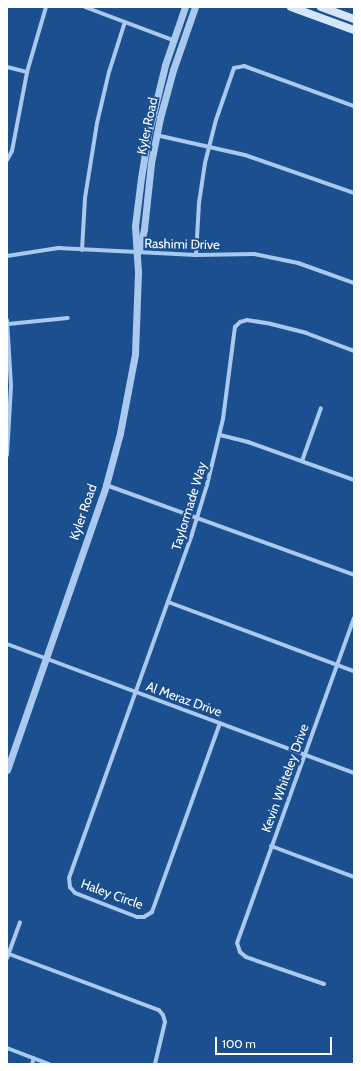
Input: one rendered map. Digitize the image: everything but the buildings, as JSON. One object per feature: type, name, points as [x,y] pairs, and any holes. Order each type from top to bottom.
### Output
[{"type":"main road","points":[[291,7],[354,30]]},
{"type":"main road","points":[[321,7],[354,19]]},
{"type":"street","points":[[7,160],[12,151],[27,72],[46,7]]},
{"type":"street","points":[[85,7],[173,40]]},
{"type":"street","name":"Kyler Road","points":[[7,770],[106,485],[126,407],[135,354],[138,253],[135,226],[140,178],[154,108],[173,40],[185,7]]},
{"type":"street","name":"Kyler Road","points":[[138,253],[144,229],[148,186],[156,135],[173,70],[195,7]]},
{"type":"street","points":[[82,250],[85,198],[96,129],[109,72],[125,22]]},
{"type":"street","points":[[196,255],[199,203],[209,146],[231,73],[234,68],[244,66],[354,106]]},
{"type":"street","points":[[7,67],[27,72]]},
{"type":"street","points":[[156,135],[260,159],[354,193]]},
{"type":"street","name":"Rashimi Drive","points":[[7,256],[58,248],[196,255],[254,254],[298,263],[354,283]]},
{"type":"street","points":[[7,455],[12,386],[7,322],[68,318]]},
{"type":"street","name":"Taylormade Way","points":[[136,692],[197,518],[220,434],[230,378],[234,331],[240,322],[247,320],[283,326],[354,351]]},
{"type":"street","points":[[302,461],[321,408]]},
{"type":"street","points":[[220,434],[244,440],[354,480]]},
{"type":"street","points":[[106,485],[354,574]]},
{"type":"street","points":[[168,602],[354,671]]},
{"type":"street","name":"Kevin Whiteley Drive","points":[[324,984],[246,957],[240,952],[238,946],[239,936],[354,618]]},
{"type":"street","name":"Al Meraz Drive","points":[[7,644],[354,773]]},
{"type":"street","name":"Haley Circle","points":[[136,692],[69,878],[70,887],[78,895],[138,917],[144,917],[152,912],[220,723]]},
{"type":"street","points":[[271,846],[354,877]]},
{"type":"street","points":[[20,922],[8,956],[159,1010],[163,1015],[165,1022],[155,1064]]},
{"type":"street","points":[[7,1048],[49,1064]]},
{"type":"street","points":[[32,1064],[34,1058]]}]
